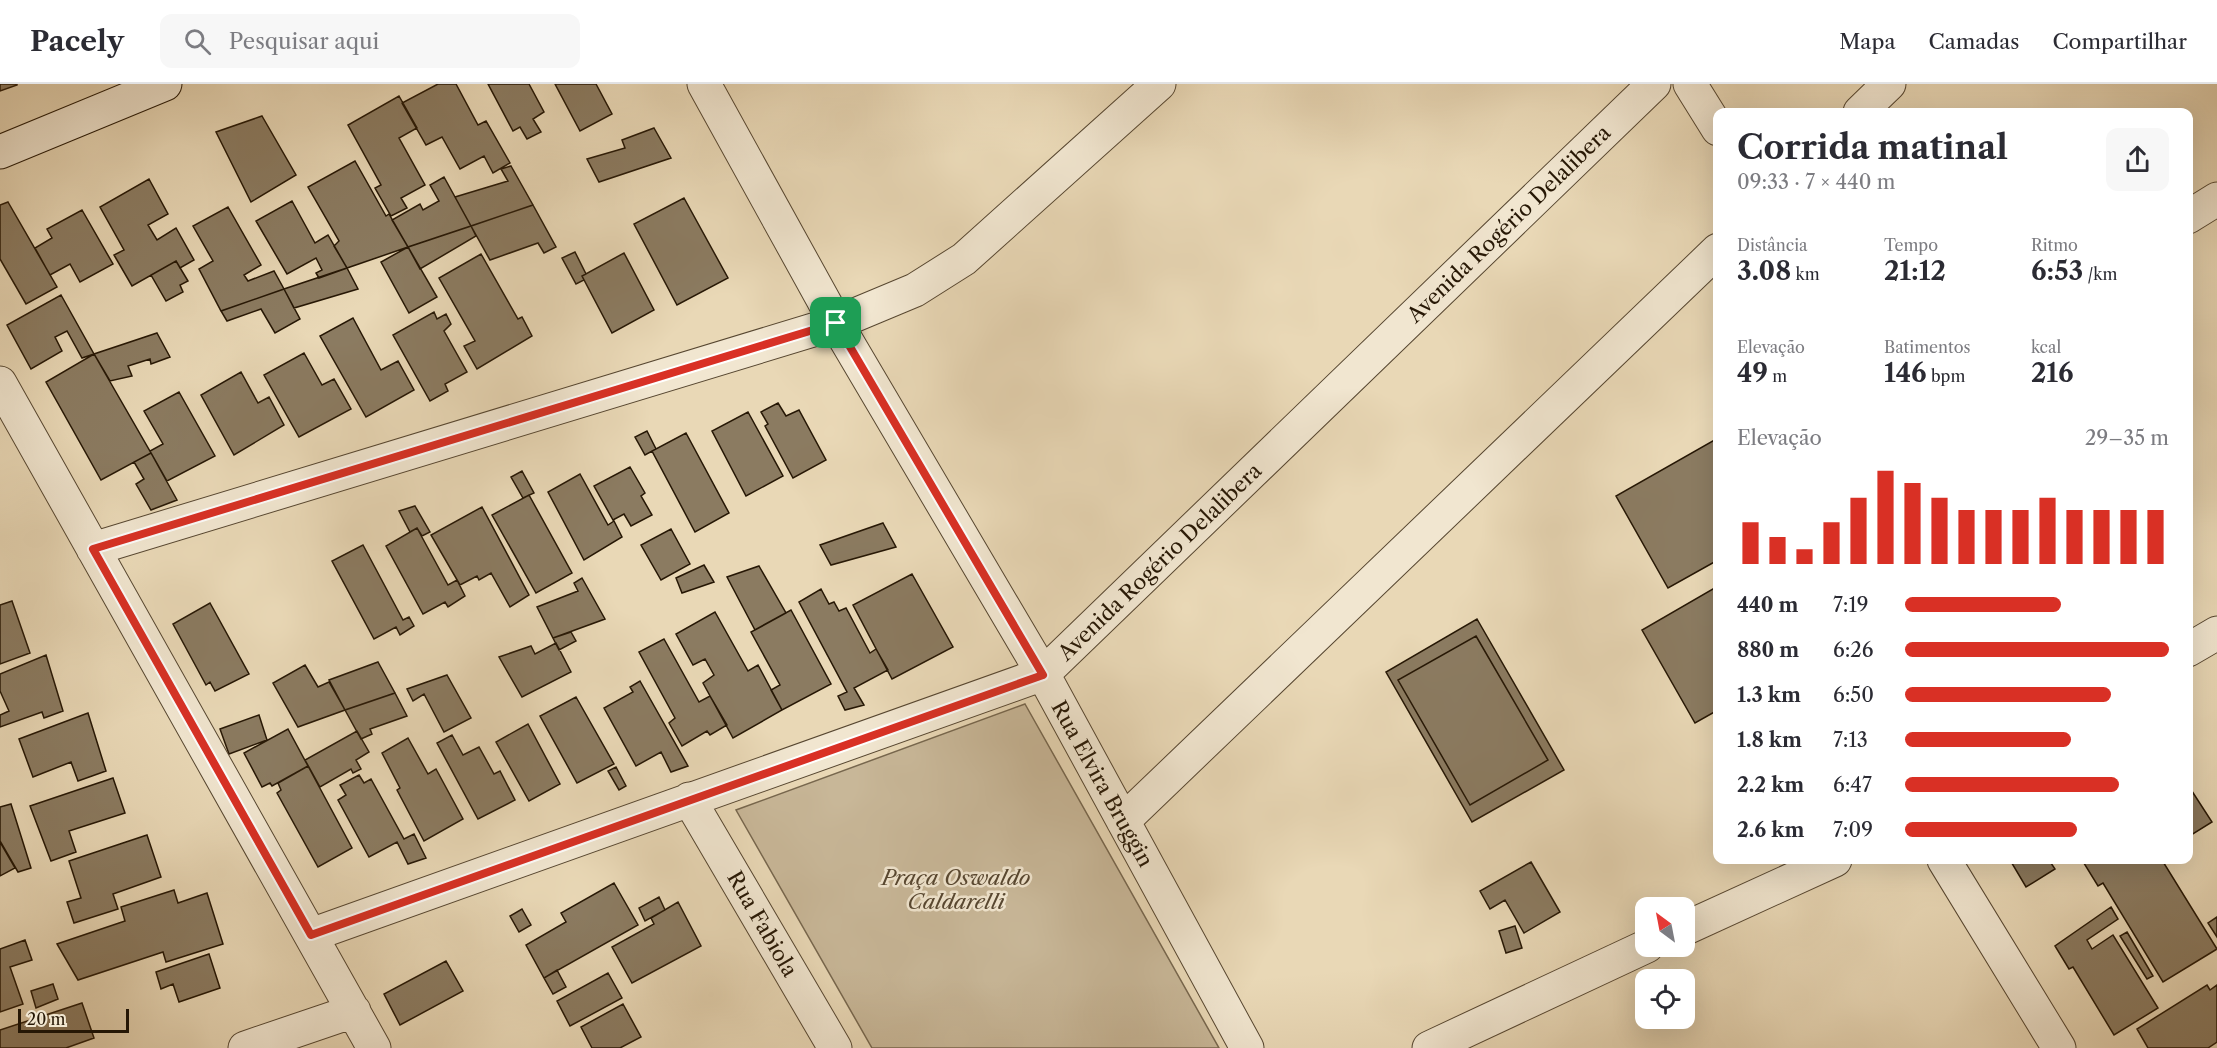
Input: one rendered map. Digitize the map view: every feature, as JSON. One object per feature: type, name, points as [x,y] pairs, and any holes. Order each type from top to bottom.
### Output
[{"type":"street","points":[[0,152],[165,84]]},
{"type":"street","name":"Rua Elvira Bruggin","points":[[704,84],[836,323],[1043,675],[1247,1048]]},
{"type":"street","points":[[93,549],[836,323],[915,290],[964,259],[1159,84]]},
{"type":"street","name":"Avenida Rogério Delalibera","points":[[311,935],[1043,675],[1654,84]]},
{"type":"street","points":[[1690,84],[1713,121]]},
{"type":"street","points":[[1864,108],[1889,84]]},
{"type":"street","points":[[2193,214],[2217,199]]},
{"type":"street","points":[[1123,821],[1713,255]]},
{"type":"street","points":[[0,383],[374,1048]]},
{"type":"street","points":[[2193,647],[2217,633]]},
{"type":"street","name":"Rua Fabiola","points":[[689,799],[835,1048]]},
{"type":"street","points":[[1695,924],[1826,864]]},
{"type":"street","points":[[1946,864],[2059,1048]]},
{"type":"street","points":[[1429,1048],[1635,952]]},
{"type":"street","points":[[245,1048],[354,1011]]},
{"type":"green space","name":"Praça Oswaldo Caldarelli","points":[[1025,704],[1219,1048],[872,1048],[736,810]]},
{"type":"building","points":[[0,84],[17,84],[17,85],[0,91]]},
{"type":"building","points":[[438,84],[456,84],[478,125],[486,121],[510,163],[493,173],[484,156],[460,169],[442,137],[426,145],[402,103]]},
{"type":"building","points":[[488,84],[529,84],[544,112],[533,119],[541,132],[527,139],[520,127],[513,131]]},
{"type":"building","points":[[555,84],[596,84],[612,114],[580,131]]},
{"type":"building","points":[[399,96],[417,128],[399,138],[425,185],[401,198],[407,208],[391,216],[375,188],[381,185],[348,125]]},
{"type":"building","points":[[262,116],[296,175],[251,202],[216,132]]},
{"type":"building","points":[[654,128],[671,158],[599,182],[587,159],[625,148],[622,140]]},
{"type":"building","points":[[355,161],[386,216],[389,214],[408,247],[347,268],[334,246],[339,241],[308,187]]},
{"type":"building","points":[[511,166],[533,205],[471,226],[455,197],[508,181],[501,169]]},
{"type":"building","points":[[444,177],[471,226],[408,247],[392,220],[420,204],[423,210],[439,201],[430,185]]},
{"type":"building","points":[[149,179],[168,214],[148,225],[157,240],[176,228],[194,260],[180,268],[176,261],[132,286],[114,255],[124,250],[100,207]]},
{"type":"building","points":[[684,198],[728,278],[677,305],[634,224]]},
{"type":"building","points":[[292,201],[315,243],[328,235],[347,268],[319,278],[316,273],[322,270],[316,258],[287,274],[256,221]]},
{"type":"building","points":[[8,202],[57,287],[26,304],[0,259],[0,205]]},
{"type":"building","points":[[533,205],[556,247],[544,253],[538,243],[490,260],[471,226]]},
{"type":"building","points":[[228,207],[261,265],[244,275],[248,281],[274,271],[284,289],[221,311],[199,269],[213,261],[193,226]]},
{"type":"building","points":[[82,210],[113,264],[80,282],[70,264],[50,275],[35,248],[52,238],[47,229]]},
{"type":"building","points":[[471,226],[476,236],[420,269],[408,247]]},
{"type":"building","points":[[408,247],[437,297],[409,313],[381,262]]},
{"type":"building","points":[[575,252],[586,274],[582,276],[584,280],[576,284],[562,258]]},
{"type":"building","points":[[624,253],[654,310],[612,333],[582,276]]},
{"type":"building","points":[[481,254],[518,319],[522,317],[532,336],[477,369],[464,346],[475,341],[439,278]]},
{"type":"building","points":[[176,261],[188,281],[180,285],[183,292],[166,301],[151,275]]},
{"type":"building","points":[[347,268],[358,289],[294,308],[284,289]]},
{"type":"building","points":[[284,289],[300,319],[275,333],[261,309],[227,321],[221,311]]},
{"type":"building","points":[[61,295],[94,354],[82,358],[67,331],[55,337],[62,351],[31,369],[7,325]]},
{"type":"building","points":[[434,312],[437,319],[446,314],[451,324],[444,331],[467,372],[445,384],[448,391],[430,401],[393,335]]},
{"type":"building","points":[[353,318],[381,370],[398,361],[414,390],[366,417],[320,336]]},
{"type":"building","points":[[157,333],[170,357],[151,364],[150,359],[128,366],[132,376],[110,381],[94,354]]},
{"type":"building","points":[[304,353],[322,385],[334,379],[351,409],[299,437],[264,375]]},
{"type":"building","points":[[94,354],[151,453],[101,480],[46,382]]},
{"type":"building","points":[[241,372],[258,403],[269,397],[284,425],[234,455],[201,395]]},
{"type":"building","points":[[179,392],[215,456],[167,481],[150,451],[163,444],[144,411]]},
{"type":"building","points":[[778,403],[786,416],[799,410],[826,460],[793,478],[765,426],[768,424],[761,412]]},
{"type":"building","points":[[748,412],[783,476],[746,496],[712,431]]},
{"type":"building","points":[[647,431],[656,449],[645,455],[635,437]]},
{"type":"building","points":[[686,433],[729,513],[695,532],[652,451]]},
{"type":"building","points":[[1713,441],[1713,563],[1668,588],[1616,496]]},
{"type":"building","points":[[151,453],[177,500],[151,510],[136,484],[144,479],[134,462]]},
{"type":"building","points":[[630,467],[645,493],[641,496],[652,515],[631,526],[624,514],[613,520],[594,486]]},
{"type":"building","points":[[522,471],[534,493],[523,498],[511,477]]},
{"type":"building","points":[[580,474],[608,525],[614,521],[622,537],[584,560],[548,492]]},
{"type":"building","points":[[529,495],[572,573],[536,593],[492,515]]},
{"type":"building","points":[[415,506],[430,532],[422,536],[417,528],[410,532],[399,511]]},
{"type":"building","points":[[482,507],[529,595],[510,607],[491,573],[479,580],[477,576],[460,585],[431,535]]},
{"type":"building","points":[[883,523],[896,547],[831,565],[820,545]]},
{"type":"building","points":[[417,528],[448,585],[457,580],[465,596],[448,607],[445,602],[423,614],[386,546]]},
{"type":"building","points":[[671,529],[690,564],[661,580],[641,545]]},
{"type":"building","points":[[363,545],[403,620],[409,617],[414,626],[400,635],[396,627],[374,639],[332,561]]},
{"type":"building","points":[[704,565],[714,582],[682,593],[676,578]]},
{"type":"building","points":[[759,566],[786,613],[755,630],[727,577]]},
{"type":"building","points":[[912,574],[953,647],[892,679],[853,605]]},
{"type":"building","points":[[582,578],[605,619],[553,638],[537,607],[578,591],[574,583]]},
{"type":"building","points":[[821,589],[829,604],[834,602],[839,611],[846,608],[870,653],[876,649],[888,670],[854,688],[864,705],[845,710],[838,696],[847,692],[799,602]]},
{"type":"building","points":[[1713,589],[1713,713],[1695,723],[1642,630]]},
{"type":"building","points":[[12,601],[30,653],[0,664],[0,605]]},
{"type":"building","points":[[210,603],[249,674],[215,691],[210,682],[206,685],[173,624]]},
{"type":"building","points":[[791,610],[831,684],[782,710],[771,690],[780,685],[751,632]]},
{"type":"building","points":[[715,612],[748,671],[758,665],[782,710],[733,738],[703,683],[714,675],[705,659],[693,665],[676,634]]},
{"type":"building","points":[[1477,619],[1564,770],[1472,822],[1386,672]]},
{"type":"building","points":[[571,632],[576,641],[559,650],[553,638]]},
{"type":"building","points":[[1476,636],[1548,760],[1470,805],[1398,680]]},
{"type":"building","points":[[664,639],[699,702],[710,696],[727,725],[710,735],[707,731],[682,746],[669,723],[675,718],[639,652]]},
{"type":"building","points":[[556,643],[571,672],[522,697],[499,657],[531,646],[535,654]]},
{"type":"building","points":[[46,655],[63,711],[44,718],[42,712],[0,727],[0,715],[9,711],[0,691],[0,674]]},
{"type":"building","points":[[378,662],[395,693],[345,710],[329,680]]},
{"type":"building","points":[[305,665],[318,687],[329,682],[345,710],[298,727],[273,683]]},
{"type":"building","points":[[447,675],[471,718],[444,732],[424,694],[413,701],[407,689]]},
{"type":"building","points":[[640,681],[688,766],[671,772],[661,752],[636,766],[604,708],[633,692],[630,687]]},
{"type":"building","points":[[395,693],[407,716],[370,729],[372,734],[361,739],[345,710]]},
{"type":"building","points":[[576,697],[614,764],[577,783],[540,716]]},
{"type":"building","points":[[88,713],[106,771],[78,781],[71,762],[33,777],[19,739]]},
{"type":"building","points":[[259,715],[267,740],[229,754],[220,729]]},
{"type":"building","points":[[528,724],[560,784],[529,801],[496,742]]},
{"type":"building","points":[[288,729],[308,766],[272,786],[270,783],[262,787],[244,753]]},
{"type":"building","points":[[357,731],[369,752],[356,760],[361,769],[353,773],[351,769],[320,787],[305,760]]},
{"type":"building","points":[[452,735],[463,755],[479,747],[494,774],[500,771],[515,800],[478,819],[437,743]]},
{"type":"building","points":[[408,738],[428,774],[436,769],[463,819],[424,841],[397,790],[400,788],[382,753]]},
{"type":"building","points":[[308,766],[352,848],[318,867],[277,793],[281,790],[278,783]]},
{"type":"building","points":[[616,767],[626,786],[619,790],[608,771]]},
{"type":"building","points":[[359,775],[364,783],[371,779],[404,839],[414,834],[426,858],[408,864],[397,842],[369,857],[338,800],[346,795],[340,785]]},
{"type":"building","points":[[113,778],[125,813],[69,831],[76,852],[51,861],[30,806]]},
{"type":"building","points":[[2193,793],[2212,822],[2193,834]]},
{"type":"building","points":[[11,804],[31,868],[18,872],[0,841],[0,807]]},
{"type":"building","points":[[147,835],[161,877],[113,894],[118,909],[74,923],[67,902],[81,898],[69,861]]},
{"type":"building","points":[[0,842],[15,868],[0,876]]},
{"type":"building","points":[[1531,862],[1560,912],[1524,933],[1505,900],[1490,909],[1480,891]]},
{"type":"building","points":[[2012,864],[2052,864],[2055,869],[2026,887]]},
{"type":"building","points":[[2084,864],[2164,864],[2217,949],[2163,982],[2103,883],[2098,886]]},
{"type":"building","points":[[614,883],[638,925],[544,978],[526,945],[566,922],[561,913]]},
{"type":"building","points":[[174,890],[178,903],[207,893],[223,944],[166,962],[163,952],[78,980],[57,944],[125,921],[121,907]]},
{"type":"building","points":[[659,897],[665,910],[645,921],[639,908]]},
{"type":"building","points":[[678,902],[701,946],[632,983],[612,947],[654,924],[651,918]]},
{"type":"building","points":[[2111,907],[2118,919],[2087,940],[2092,949],[2113,935],[2158,1008],[2114,1035],[2073,967],[2069,969],[2055,946]]},
{"type":"building","points":[[522,909],[531,925],[519,932],[510,916]]},
{"type":"building","points":[[2217,917],[2217,937],[2208,923]]},
{"type":"building","points":[[1515,926],[1522,948],[1506,953],[1499,931]]},
{"type":"building","points":[[2127,932],[2153,976],[2147,979],[2120,936]]},
{"type":"building","points":[[25,940],[32,960],[10,967],[23,1004],[0,1012],[0,949]]},
{"type":"building","points":[[209,954],[220,988],[179,1002],[173,984],[161,989],[156,972]]},
{"type":"building","points":[[446,961],[463,991],[400,1025],[384,994]]},
{"type":"building","points":[[557,970],[566,987],[553,994],[544,978]]},
{"type":"building","points":[[608,973],[622,998],[570,1026],[557,1001]]},
{"type":"building","points":[[53,984],[58,999],[36,1008],[31,991]]},
{"type":"building","points":[[2207,985],[2210,990],[2217,985],[2217,1042],[2208,1048],[2148,1048],[2137,1029]]},
{"type":"building","points":[[82,1003],[94,1038],[66,1048],[0,1048],[0,1030]]},
{"type":"building","points":[[623,1004],[641,1037],[620,1048],[592,1048],[581,1027]]},
{"type":"route","points":[[836,323],[1043,675],[311,935],[93,549],[836,323]]}]
